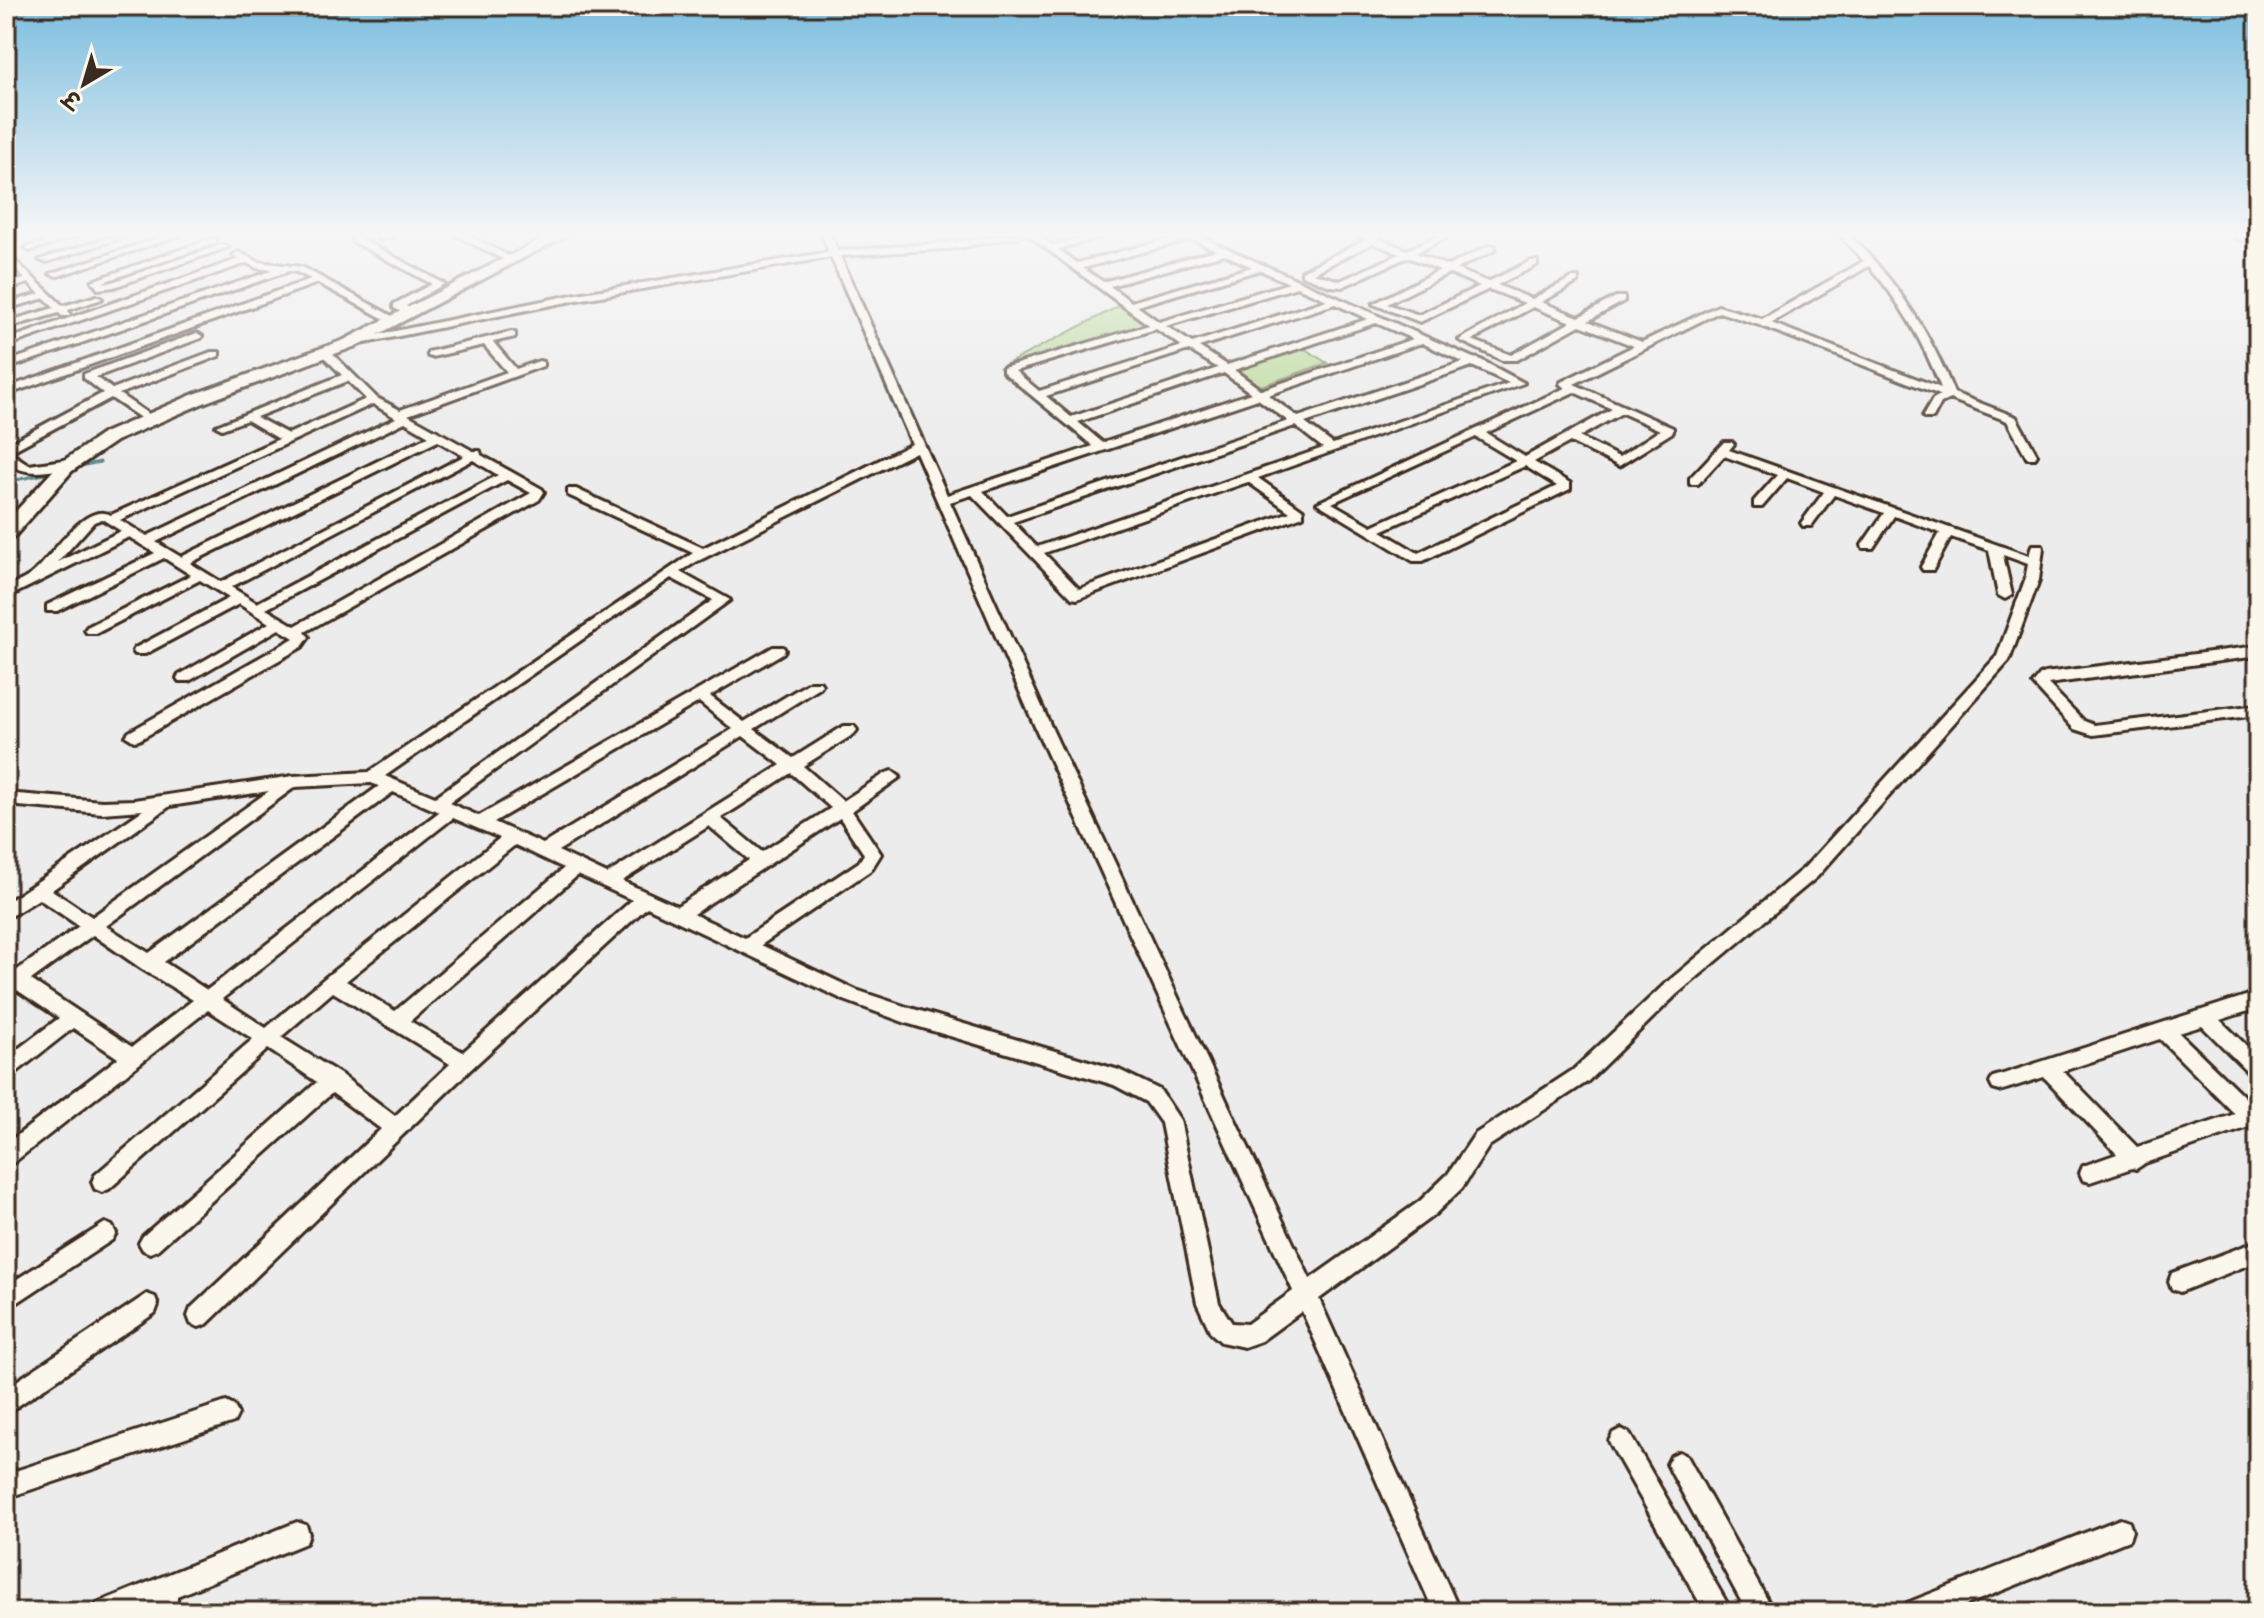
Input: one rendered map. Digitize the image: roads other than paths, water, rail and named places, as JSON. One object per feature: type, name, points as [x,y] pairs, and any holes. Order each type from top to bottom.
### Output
[{"type":"street","points":[[6,325],[68,311]]},
{"type":"street","points":[[6,343],[100,311]]},
{"type":"street","points":[[138,311],[172,332]]},
{"type":"street","points":[[6,366],[167,311]]},
{"type":"street","points":[[6,392],[77,372],[232,311]]},
{"type":"street","points":[[377,311],[396,321]]},
{"type":"street","points":[[406,311],[411,313]]},
{"type":"street","points":[[9,527],[64,469],[110,437],[149,419],[350,343],[416,311]]},
{"type":"street","points":[[350,343],[510,311]]},
{"type":"street","points":[[859,311],[1044,729],[1306,1296],[1447,1612]]},
{"type":"street","points":[[1137,311],[1223,367],[1331,448]]},
{"type":"street","points":[[1100,446],[1007,370],[1203,311]]},
{"type":"street","points":[[1037,395],[1303,311]]},
{"type":"street","points":[[1035,552],[1252,479],[1331,448],[1519,383],[1358,311]]},
{"type":"street","points":[[1396,311],[1420,319],[1437,311]]},
{"type":"street","points":[[1518,311],[1464,340],[1506,358],[1513,358],[1599,311]]},
{"type":"street","points":[[1552,311],[1640,345]]},
{"type":"street","points":[[1570,437],[1619,462],[1669,430],[1565,384],[1715,311]]},
{"type":"street","points":[[1723,311],[1763,323],[2012,419],[2031,455]]},
{"type":"street","points":[[1763,323],[1785,311]]},
{"type":"street","points":[[1907,311],[1921,330],[1949,395]]},
{"type":"street","points":[[1069,421],[1223,367],[1378,319]]},
{"type":"street","points":[[432,354],[511,335]]},
{"type":"street","points":[[149,419],[88,376],[197,336]]},
{"type":"street","points":[[944,500],[1425,339]]},
{"type":"street","points":[[486,341],[514,373]]},
{"type":"street","points":[[295,632],[535,497],[538,492],[476,454],[400,417],[373,400],[325,352]]},
{"type":"street","points":[[64,469],[29,469],[7,456],[111,393],[215,354]]},
{"type":"street","points":[[1004,521],[1475,361]]},
{"type":"street","points":[[147,541],[400,417],[539,364]]},
{"type":"street","points":[[222,426],[348,377]]},
{"type":"street","points":[[1478,433],[1566,486],[1418,558],[1323,503],[1574,388]]},
{"type":"street","points":[[1929,416],[1937,401],[1949,395]]},
{"type":"street","points":[[112,519],[373,400]]},
{"type":"street","points":[[1371,531],[1526,461],[1621,409]]},
{"type":"street","points":[[247,416],[286,438]]},
{"type":"street","points":[[180,563],[438,436]]},
{"type":"street","points":[[678,576],[703,553],[920,445]]},
{"type":"street","points":[[11,803],[102,807],[168,802],[293,782],[372,777],[513,837],[878,1006],[1091,1067],[1144,1089],[1162,1105],[1170,1120],[1208,1303],[1216,1323],[1227,1335],[1240,1339],[1306,1296],[1427,1208],[1455,1181],[1482,1140],[1580,1076],[1671,989],[1811,872],[2004,658],[2028,593],[2036,555],[1995,549],[1784,474],[1725,448],[1694,481]]},
{"type":"street","points":[[221,587],[476,454]]},
{"type":"street","points":[[256,609],[508,474]]},
{"type":"street","points":[[1758,504],[1784,474]]},
{"type":"street","points":[[974,489],[1077,595],[1299,513],[1252,479]]},
{"type":"street","points":[[1807,523],[1831,491]]},
{"type":"street","points":[[572,492],[703,553]]},
{"type":"street","points":[[1868,545],[1891,512]]},
{"type":"street","points":[[39,575],[90,519],[103,515],[302,637],[297,644],[134,736]]},
{"type":"street","points":[[9,591],[131,531]]},
{"type":"street","points":[[1928,567],[1947,532]]},
{"type":"street","points":[[372,777],[722,546]]},
{"type":"street","points":[[1995,549],[2005,595]]},
{"type":"street","points":[[52,608],[165,553]]},
{"type":"street","points":[[92,630],[200,575]]},
{"type":"street","points":[[6,1156],[206,1002],[444,808],[723,600],[678,576]]},
{"type":"street","points":[[140,651],[238,599]]},
{"type":"street","points":[[184,678],[278,624]]},
{"type":"street","points":[[479,823],[778,650]]},
{"type":"street","points":[[2258,651],[2045,678],[2040,684],[2079,725],[2093,730],[2258,710]]},
{"type":"street","points":[[543,852],[815,685]]},
{"type":"street","points":[[700,696],[793,765],[843,810],[873,854],[870,862],[745,947]]},
{"type":"street","points":[[607,882],[849,730]]},
{"type":"street","points":[[677,915],[892,777]]},
{"type":"street","points":[[133,1058],[73,1018],[11,984],[293,782]]},
{"type":"street","points":[[148,964],[392,785]]},
{"type":"street","points":[[6,912],[168,802]]},
{"type":"street","points":[[710,818],[762,862]]},
{"type":"street","points":[[102,1182],[332,982],[513,837]]},
{"type":"street","points":[[397,1021],[575,868]]},
{"type":"street","points":[[39,890],[206,1002],[333,1080],[397,1129]]},
{"type":"street","points":[[199,1316],[464,1063],[644,900]]},
{"type":"street","points":[[332,982],[464,1063]]},
{"type":"street","points":[[2000,1083],[2258,1000]]},
{"type":"street","points":[[2205,1017],[2258,1069]]},
{"type":"street","points":[[6,1069],[73,1018]]},
{"type":"street","points":[[2090,1173],[2255,1120],[2165,1032]]},
{"type":"street","points":[[2047,1067],[2136,1160]]},
{"type":"street","points":[[150,1243],[333,1080]]},
{"type":"street","points":[[6,1299],[105,1233]]},
{"type":"street","points":[[2180,1281],[2258,1251]]},
{"type":"street","points":[[6,1402],[147,1305]]},
{"type":"street","points":[[6,1486],[226,1414]]},
{"type":"street","points":[[1621,1441],[1719,1612]]},
{"type":"street","points":[[1679,1464],[1761,1612]]},
{"type":"street","points":[[1916,1612],[2120,1531]]},
{"type":"street","points":[[106,1612],[164,1601],[297,1534]]},
{"type":"waterway","points":[[75,467],[100,462]]},
{"type":"waterway","points":[[6,482],[55,472]]}]
